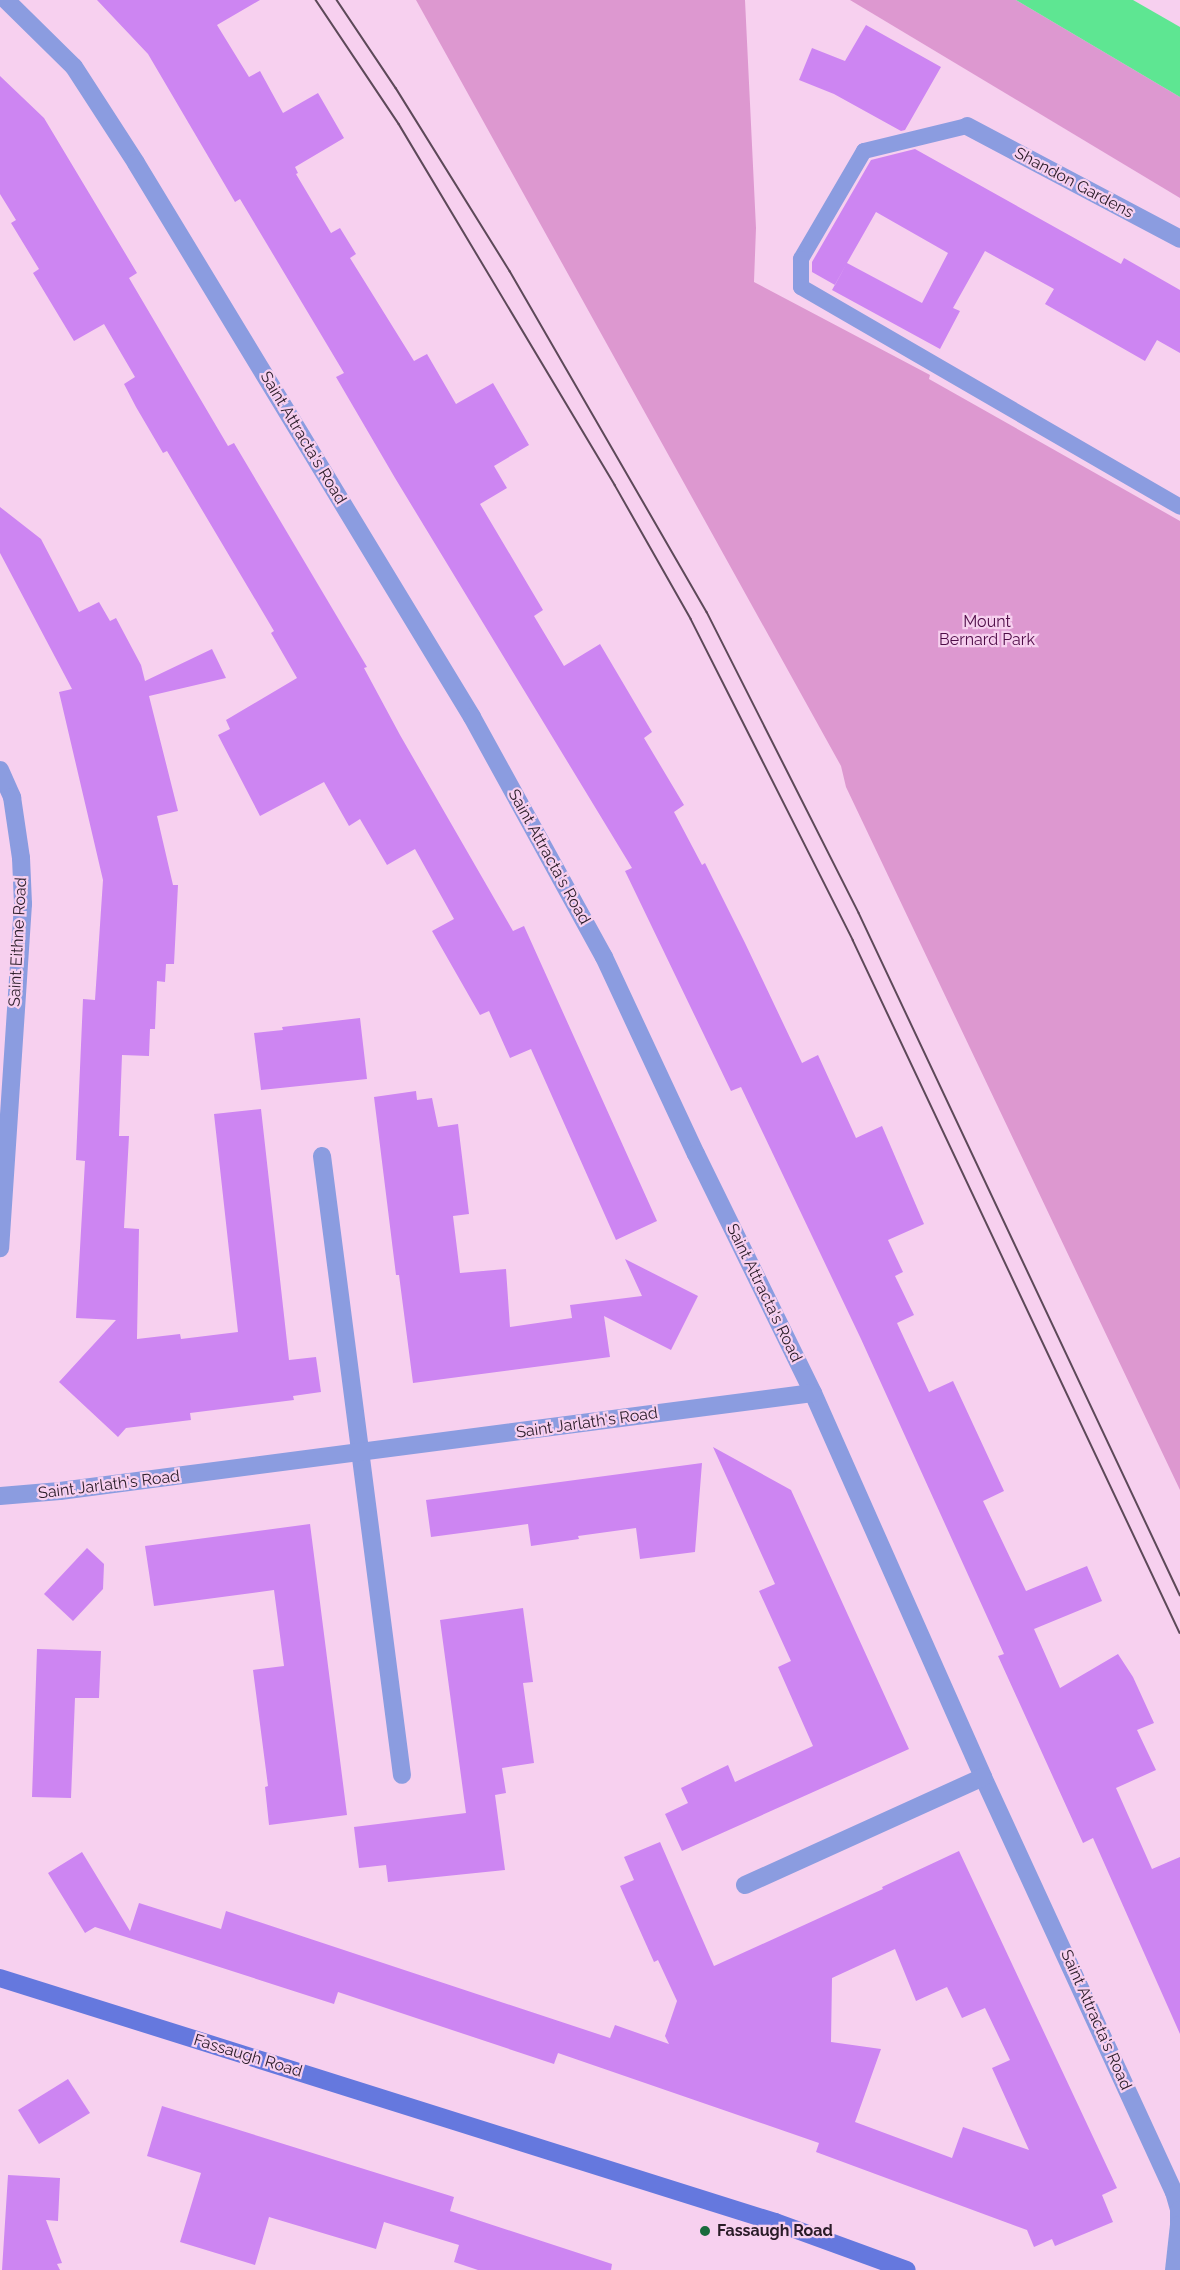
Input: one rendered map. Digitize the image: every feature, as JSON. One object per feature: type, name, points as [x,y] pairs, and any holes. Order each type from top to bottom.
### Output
[{"type":"street","name":"Saint Attracta's Road","points":[[6,0],[74,67],[105,115],[472,717],[604,957],[696,1154],[813,1393],[983,1777],[1173,2192],[1179,2210],[1174,2270]]},
{"type":"street","name":"Shandon Gardens","points":[[967,126],[1180,239]]},
{"type":"street","name":"Saint Eithne Road","points":[[0,770],[12,797],[21,858],[23,903],[5,1082],[0,1248]]},
{"type":"street","points":[[322,1156],[402,1775]]},
{"type":"street","name":"Saint Jarlath's Road","points":[[0,1496],[60,1491],[813,1393]]},
{"type":"street","points":[[746,1885],[983,1777]]},
{"type":"street","name":"Fassaugh Road","points":[[0,1978],[775,2222],[907,2270]]},
{"type":"lane","points":[[967,126],[864,151],[801,259],[801,287],[1180,507]]},
{"type":"green space","name":"Mount Bernard Park","points":[[416,0],[745,0],[756,228],[754,282],[930,375],[929,379],[1180,521],[1180,1490],[846,787],[841,766]]},
{"type":"green space","points":[[850,0],[1016,0],[1180,97],[1180,198]]},
{"type":"shaded area","points":[[1016,0],[1133,0],[1180,27],[1180,97]]},
{"type":"building","points":[[97,0],[260,0],[217,25],[249,77],[260,71],[283,113],[318,93],[344,138],[295,167],[298,173],[296,174],[331,233],[340,228],[356,254],[350,258],[414,361],[427,354],[456,404],[493,383],[529,445],[494,466],[507,488],[480,504],[543,610],[534,616],[564,666],[600,644],[652,732],[644,738],[684,805],[674,812],[702,865],[705,863],[802,1063],[818,1055],[856,1138],[882,1126],[924,1224],[888,1240],[903,1272],[895,1276],[914,1315],[897,1323],[929,1392],[953,1381],[1004,1491],[983,1501],[1026,1591],[1087,1566],[1102,1601],[1034,1629],[1060,1688],[1118,1654],[1133,1677],[1154,1723],[1137,1730],[1156,1770],[1116,1788],[1152,1869],[1180,1857],[1180,2034],[1093,1838],[1083,1843],[998,1656],[1004,1654],[861,1339],[741,1087],[731,1091],[625,871],[632,868],[395,478],[336,377],[344,373],[240,199],[235,202],[148,54]]},
{"type":"building","points":[[866,25],[941,67],[905,130],[901,131],[834,94],[799,80],[812,48],[845,61]]},
{"type":"building","points":[[0,76],[44,118],[137,273],[129,278],[228,446],[234,443],[367,667],[364,668],[400,735],[513,931],[524,926],[657,1221],[616,1240],[531,1049],[510,1058],[489,1011],[480,1015],[432,931],[454,919],[415,849],[387,865],[360,819],[349,826],[324,782],[260,816],[218,735],[230,729],[226,720],[297,678],[271,633],[274,631],[167,451],[163,453],[136,407],[124,384],[135,377],[104,324],[74,341],[33,273],[39,269],[11,223],[16,220],[0,194]]},
{"type":"building","points":[[915,149],[1121,264],[1124,258],[1180,290],[1180,353],[1157,340],[1145,361],[1045,304],[1054,289],[985,251],[953,308],[960,311],[940,349],[832,290],[835,285],[812,272],[812,262],[871,160]],"holes":[[[876,212],[948,253],[922,303],[847,263]]]},
{"type":"building","points":[[0,507],[41,539],[79,612],[99,602],[110,621],[116,618],[141,665],[145,681],[212,649],[226,678],[149,696],[178,811],[157,816],[173,885],[178,885],[174,964],[166,964],[165,982],[157,981],[155,1029],[150,1029],[149,1056],[122,1055],[119,1136],[129,1136],[124,1228],[139,1229],[137,1339],[180,1334],[181,1339],[238,1332],[214,1114],[261,1109],[289,1360],[316,1357],[321,1392],[293,1396],[294,1400],[190,1413],[191,1420],[126,1428],[118,1437],[59,1382],[116,1320],[76,1318],[85,1161],[76,1160],[83,999],[95,1000],[103,880],[59,692],[72,689],[0,553]]},
{"type":"building","points":[[360,1018],[367,1079],[261,1090],[254,1033],[283,1030],[282,1027]]},
{"type":"building","points":[[416,1091],[417,1100],[432,1098],[438,1127],[458,1124],[469,1214],[453,1216],[460,1273],[506,1269],[510,1327],[572,1318],[570,1305],[642,1296],[625,1259],[698,1296],[671,1350],[604,1316],[610,1357],[413,1383],[399,1275],[396,1275],[374,1097]]},
{"type":"building","points":[[713,1447],[791,1490],[909,1749],[682,1851],[665,1814],[688,1803],[681,1788],[728,1765],[735,1782],[813,1746],[778,1667],[791,1661],[759,1591],[775,1584]]},
{"type":"building","points":[[702,1463],[695,1552],[640,1559],[636,1528],[578,1536],[579,1539],[531,1546],[528,1524],[431,1537],[426,1500]]},
{"type":"building","points":[[310,1524],[347,1815],[269,1825],[265,1787],[268,1786],[253,1670],[284,1666],[274,1590],[154,1606],[145,1546]]},
{"type":"building","points":[[87,1548],[104,1564],[103,1589],[73,1621],[44,1594]]},
{"type":"building","points":[[523,1608],[533,1682],[523,1683],[534,1763],[502,1768],[506,1793],[495,1795],[505,1870],[388,1882],[386,1865],[359,1868],[354,1827],[466,1813],[440,1620]]},
{"type":"building","points":[[37,1649],[101,1651],[99,1698],[75,1698],[71,1798],[32,1797]]},
{"type":"building","points":[[660,1842],[714,1966],[883,1889],[882,1887],[959,1851],[1117,2188],[1102,2195],[1113,2222],[1055,2246],[1052,2239],[1034,2247],[1027,2230],[816,2152],[819,2143],[558,2053],[554,2064],[338,1992],[334,2004],[95,1927],[85,1933],[48,1873],[82,1852],[130,1931],[139,1903],[221,1929],[226,1911],[610,2038],[615,2025],[669,2044],[665,2036],[677,2001],[658,1960],[654,1962],[620,1886],[634,1880],[624,1857]],"holes":[[[895,1949],[916,2001],[947,1987],[962,2018],[985,2008],[1010,2060],[992,2068],[1029,2150],[963,2127],[952,2158],[855,2122],[881,2049],[831,2042],[832,1978]]]},
{"type":"building","points":[[68,2079],[90,2113],[39,2144],[18,2110]]},
{"type":"building","points":[[162,2106],[454,2197],[450,2211],[612,2264],[611,2270],[478,2270],[454,2262],[459,2245],[384,2222],[376,2249],[269,2217],[255,2265],[180,2242],[201,2173],[147,2156]]},
{"type":"building","points":[[8,2175],[60,2178],[58,2221],[46,2220],[62,2263],[57,2264],[60,2270],[2,2270]]},
{"type":"tram line","points":[[316,0],[399,124],[615,485],[691,619],[853,940],[1180,1633]]},
{"type":"tram line","points":[[337,0],[396,88],[510,271],[707,612],[859,913],[1180,1595]]},
{"type":"place","name":"Fassaugh Road","points":[[705,2231]]}]
